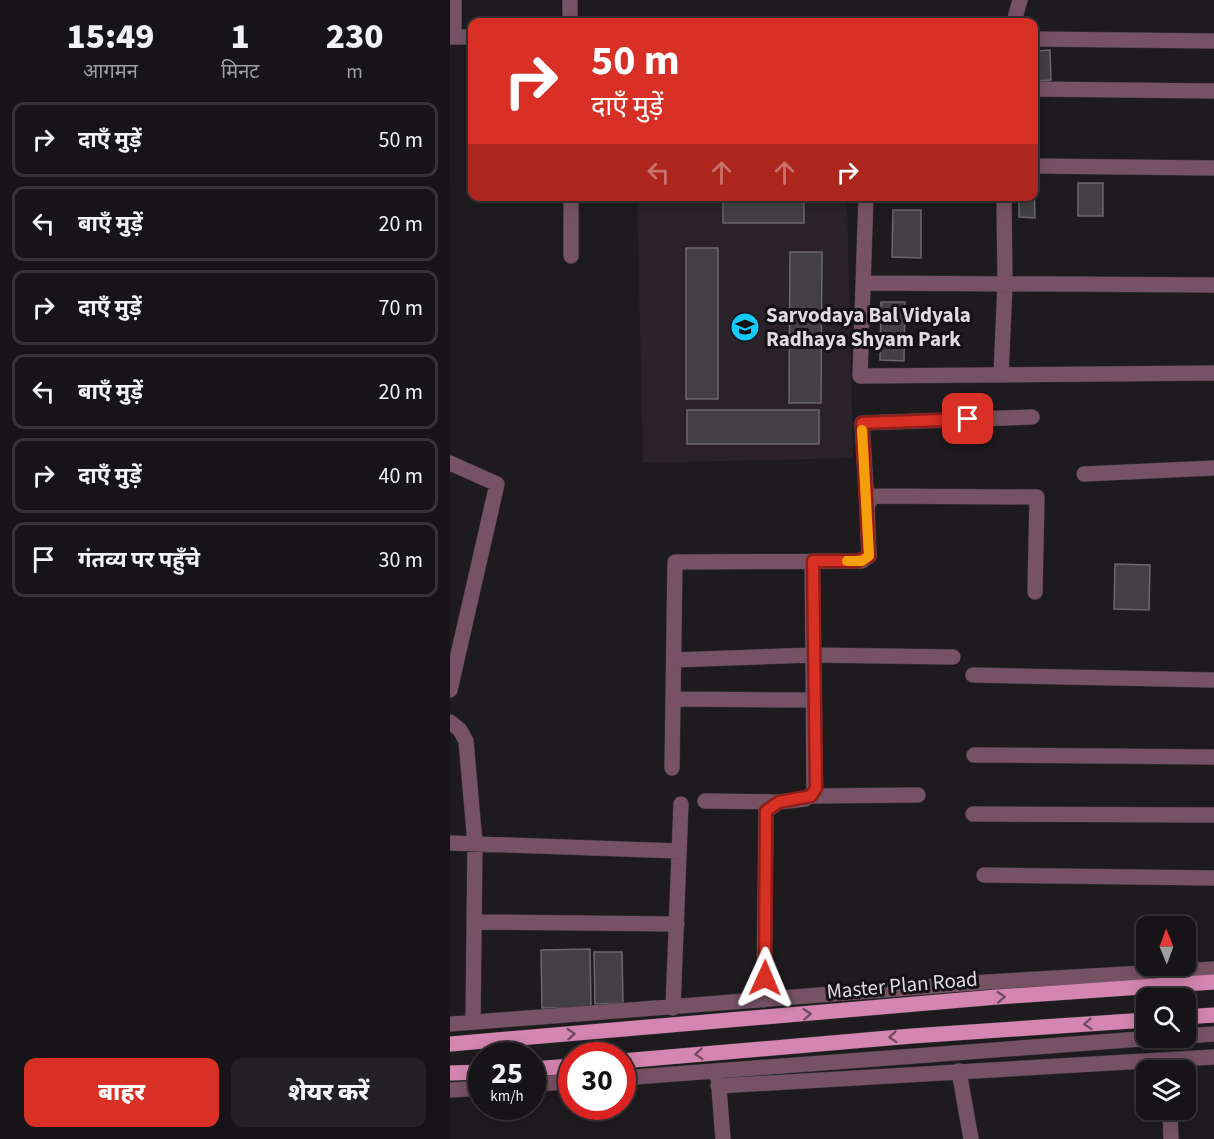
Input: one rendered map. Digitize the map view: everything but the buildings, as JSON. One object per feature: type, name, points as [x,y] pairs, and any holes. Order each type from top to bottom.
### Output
[{"type":"main road","name":"Master Plan Road","points":[[450,1044],[997,997],[1214,982]]},
{"type":"main road","points":[[1196,1016],[1214,1015]]},
{"type":"main road","points":[[636,1060],[901,1037],[1136,1021]]},
{"type":"main road","points":[[450,1073],[468,1072]]},
{"type":"street","points":[[454,0],[452,37],[468,37]]},
{"type":"street","points":[[570,0],[570,18]]},
{"type":"street","points":[[1015,18],[1020,0]]},
{"type":"street","points":[[1038,39],[1214,41]]},
{"type":"street","points":[[1038,89],[1214,91]]},
{"type":"street","points":[[1038,166],[1214,168]]},
{"type":"street","points":[[571,201],[571,255]]},
{"type":"street","points":[[866,201],[860,376],[1214,373]]},
{"type":"street","points":[[1001,375],[1005,284],[1004,201]]},
{"type":"street","points":[[863,283],[1214,285]]},
{"type":"street","points":[[672,768],[675,562],[866,559],[869,556],[870,542],[862,423],[1032,417]]},
{"type":"street","points":[[450,463],[497,484],[450,690]]},
{"type":"street","points":[[1084,474],[1214,468]]},
{"type":"street","points":[[867,506],[873,496],[879,495],[1037,498],[1035,592]]},
{"type":"street","points":[[811,796],[816,788],[813,561]]},
{"type":"street","points":[[674,660],[813,655],[953,657]]},
{"type":"street","points":[[972,675],[1214,680]]},
{"type":"street","points":[[673,699],[814,700]]},
{"type":"street","points":[[450,722],[460,730],[466,741],[475,843],[472,1022]]},
{"type":"street","points":[[974,755],[1214,758]]},
{"type":"street","points":[[705,801],[779,802],[811,796],[918,795]]},
{"type":"street","points":[[764,1000],[765,817],[766,811],[779,802]]},
{"type":"street","points":[[674,1008],[681,804]]},
{"type":"street","points":[[973,814],[1214,815]]},
{"type":"street","points":[[450,843],[679,851]]},
{"type":"street","points":[[984,875],[1214,878]]},
{"type":"street","points":[[474,922],[677,924]]},
{"type":"street","points":[[450,1023],[674,1008],[987,982],[1214,969]]},
{"type":"street","points":[[1196,1035],[1214,1034]]},
{"type":"street","points":[[718,1078],[1136,1040]]},
{"type":"street","points":[[1196,1061],[1214,1057]]},
{"type":"street","points":[[636,1078],[718,1078],[1136,1067]]},
{"type":"street","points":[[959,1071],[971,1139]]},
{"type":"street","points":[[718,1078],[723,1139]]},
{"type":"street","points":[[450,1090],[468,1089]]},
{"type":"street","points":[[1170,1120],[1171,1139]]},
{"type":"shaded area","name":"Sarvodaya Bal Vidyala Radhaya Shyam Park","points":[[637,201],[847,201],[853,458],[643,463]]},
{"type":"slow traffic","points":[[847,561],[862,561],[869,556],[862,430]]},
{"type":"place","name":"Sarvodaya Bal Vidyala Radhaya Shyam Park","points":[[745,327]]},
{"type":"route","points":[[765,978],[766,811],[779,802],[805,799],[811,796],[816,788],[813,561],[862,561],[869,556],[862,423],[968,419]]}]
